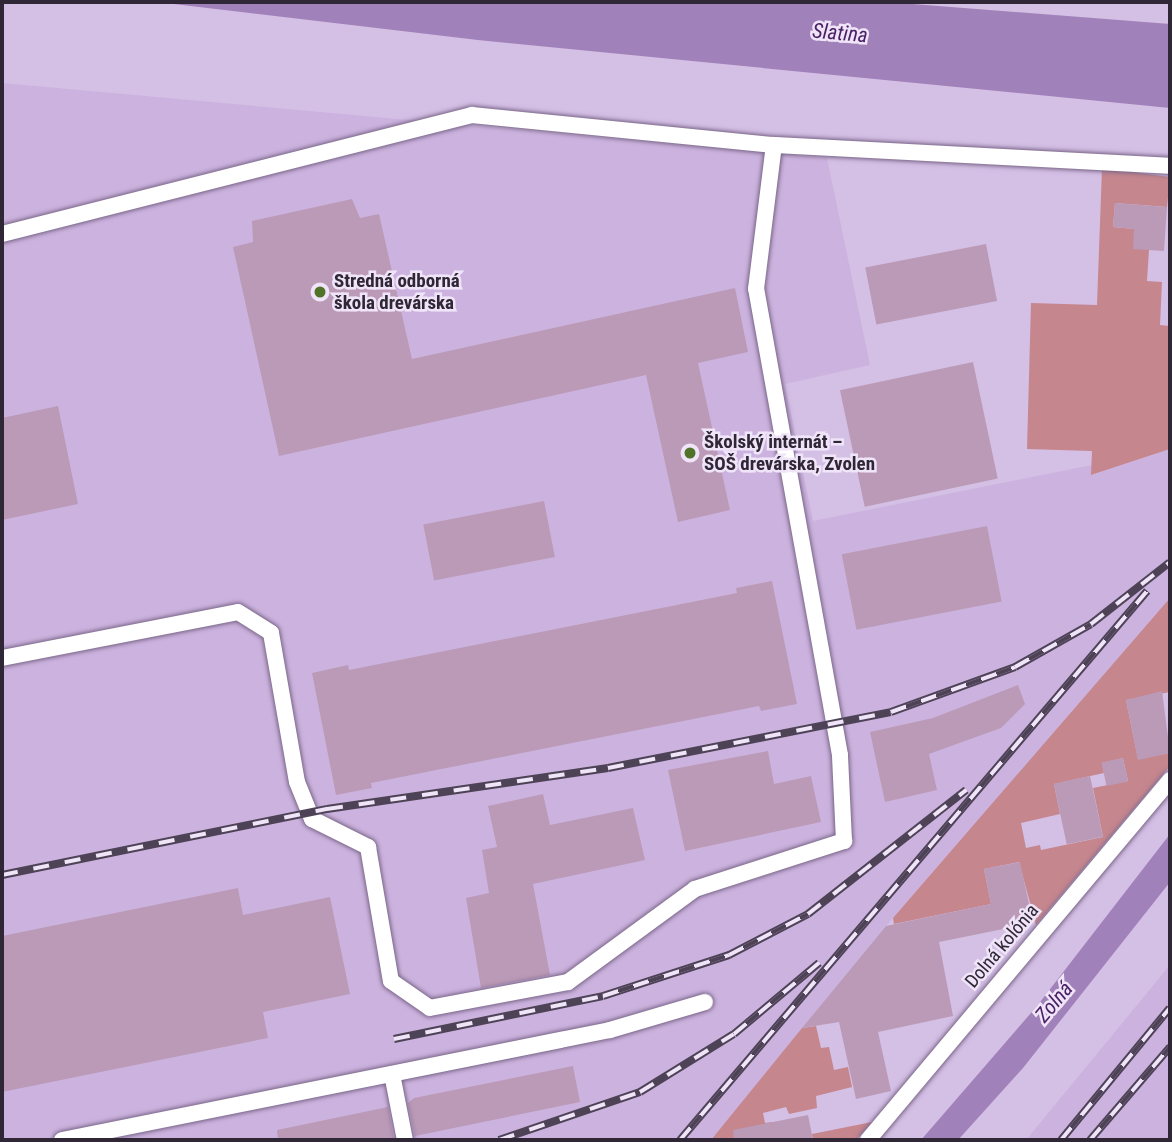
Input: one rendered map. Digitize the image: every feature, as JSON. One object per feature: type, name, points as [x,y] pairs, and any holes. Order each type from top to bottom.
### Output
[{"type":"lane","points":[[2,234],[472,115],[775,145],[1170,166]]},
{"type":"lane","points":[[2,658],[238,612],[271,633],[297,782],[312,820],[368,847],[391,981],[430,1007],[568,982],[695,889],[844,841],[840,755],[756,289],[775,145]]},
{"type":"lane","name":"Dolná kolónia","points":[[868,1140],[1170,780]]},
{"type":"lane","points":[[62,1140],[610,1030],[705,1002]]},
{"type":"lane","points":[[392,1074],[405,1140]]},
{"type":"shaded area","points":[[2,83],[827,158],[870,365],[785,384],[813,521],[1092,465],[1092,475],[1170,449],[1170,598],[880,933],[711,1140],[2,1140]]},
{"type":"shaded area","points":[[1102,168],[1170,177],[1167,207],[1115,203],[1113,227],[1134,229],[1149,250],[1147,281],[1162,282],[1160,325],[1170,326],[1170,449],[1091,475],[1092,451],[1027,449],[1031,303],[1097,305]]},
{"type":"shaded area","points":[[1170,598],[1170,692],[1126,700],[1138,759],[1170,753],[1170,766],[1036,925],[1019,862],[984,869],[991,904],[894,924],[893,918]],"holes":[[[1123,758],[1128,781],[1093,788],[1103,837],[1041,850],[1040,845],[1026,848],[1021,823],[1060,814],[1054,784],[1104,773],[1102,763]]]},
{"type":"shaded area","points":[[1170,965],[1170,1140],[1026,1140]]},
{"type":"shaded area","points":[[816,1026],[821,1048],[829,1047],[834,1070],[848,1067],[852,1087],[816,1096],[817,1108],[789,1114],[786,1107],[763,1113],[765,1123],[772,1122],[775,1140],[711,1140],[802,1028]]},
{"type":"shaded area","points":[[872,1122],[856,1140],[813,1140],[812,1134]]},
{"type":"water","name":"Slatina","points":[[157,2],[887,2],[1170,24],[1170,108],[478,40]]},
{"type":"water","name":"Zolná","points":[[1170,834],[1170,882],[1023,1068],[958,1140],[921,1140],[1037,1006]]},
{"type":"building","points":[[352,199],[360,218],[379,214],[412,359],[735,288],[748,352],[698,363],[730,510],[678,522],[646,375],[279,456],[233,247],[253,242],[252,221]]},
{"type":"building","points":[[1115,203],[1167,207],[1164,251],[1133,249],[1134,229],[1113,227]]},
{"type":"building","points":[[986,244],[997,301],[876,324],[865,267]]},
{"type":"building","points":[[973,362],[998,478],[865,507],[840,390]]},
{"type":"building","points":[[58,406],[78,504],[2,520],[2,418]]},
{"type":"building","points":[[544,501],[555,557],[434,580],[423,524]]},
{"type":"building","points":[[987,526],[1002,602],[856,630],[842,554]]},
{"type":"building","points":[[772,581],[797,704],[761,711],[759,706],[371,783],[372,788],[336,795],[312,673],[348,665],[349,670],[737,593],[736,588]]},
{"type":"building","points":[[1018,685],[1025,704],[1001,728],[929,754],[937,790],[885,802],[870,732],[933,718]]},
{"type":"building","points":[[1162,691],[1170,753],[1138,760],[1126,700]]},
{"type":"building","points":[[768,751],[774,784],[811,776],[821,822],[685,851],[668,770]]},
{"type":"building","points":[[1123,758],[1128,781],[1106,786],[1101,763]]},
{"type":"building","points":[[1090,776],[1103,837],[1067,844],[1054,784]]},
{"type":"building","points":[[543,794],[550,825],[633,808],[645,860],[533,884],[550,975],[481,988],[466,898],[489,893],[482,850],[497,847],[488,806]]},
{"type":"building","points":[[1020,862],[1033,923],[939,942],[953,1016],[878,1032],[891,1091],[856,1099],[839,1022],[802,1028],[886,926],[991,904],[984,869]]},
{"type":"building","points":[[238,888],[243,915],[330,897],[350,994],[263,1012],[268,1038],[2,1092],[2,936]]},
{"type":"building","points":[[573,1066],[580,1102],[415,1136],[408,1103],[414,1098]]},
{"type":"building","points":[[388,1107],[394,1140],[278,1140],[277,1130]]},
{"type":"building","points":[[808,1115],[813,1140],[734,1140],[733,1130]]},
{"type":"railway","points":[[2,875],[327,809],[608,768],[891,712],[1015,667],[1091,624],[1170,562]]},
{"type":"railway","points":[[680,1140],[1147,591]]},
{"type":"railway","points":[[394,1039],[603,996],[729,955],[808,914],[966,790]]},
{"type":"railway","points":[[499,1140],[640,1092],[734,1034],[819,963]]},
{"type":"railway","points":[[1061,1140],[1170,1008]]},
{"type":"railway","points":[[1090,1140],[1170,1047]]},
{"type":"place","name":"Stredná odborná škola drevárska","points":[[320,292]]},
{"type":"place","name":"Školský internát – SOŠ drevárska, Zvolen","points":[[690,453]]}]
